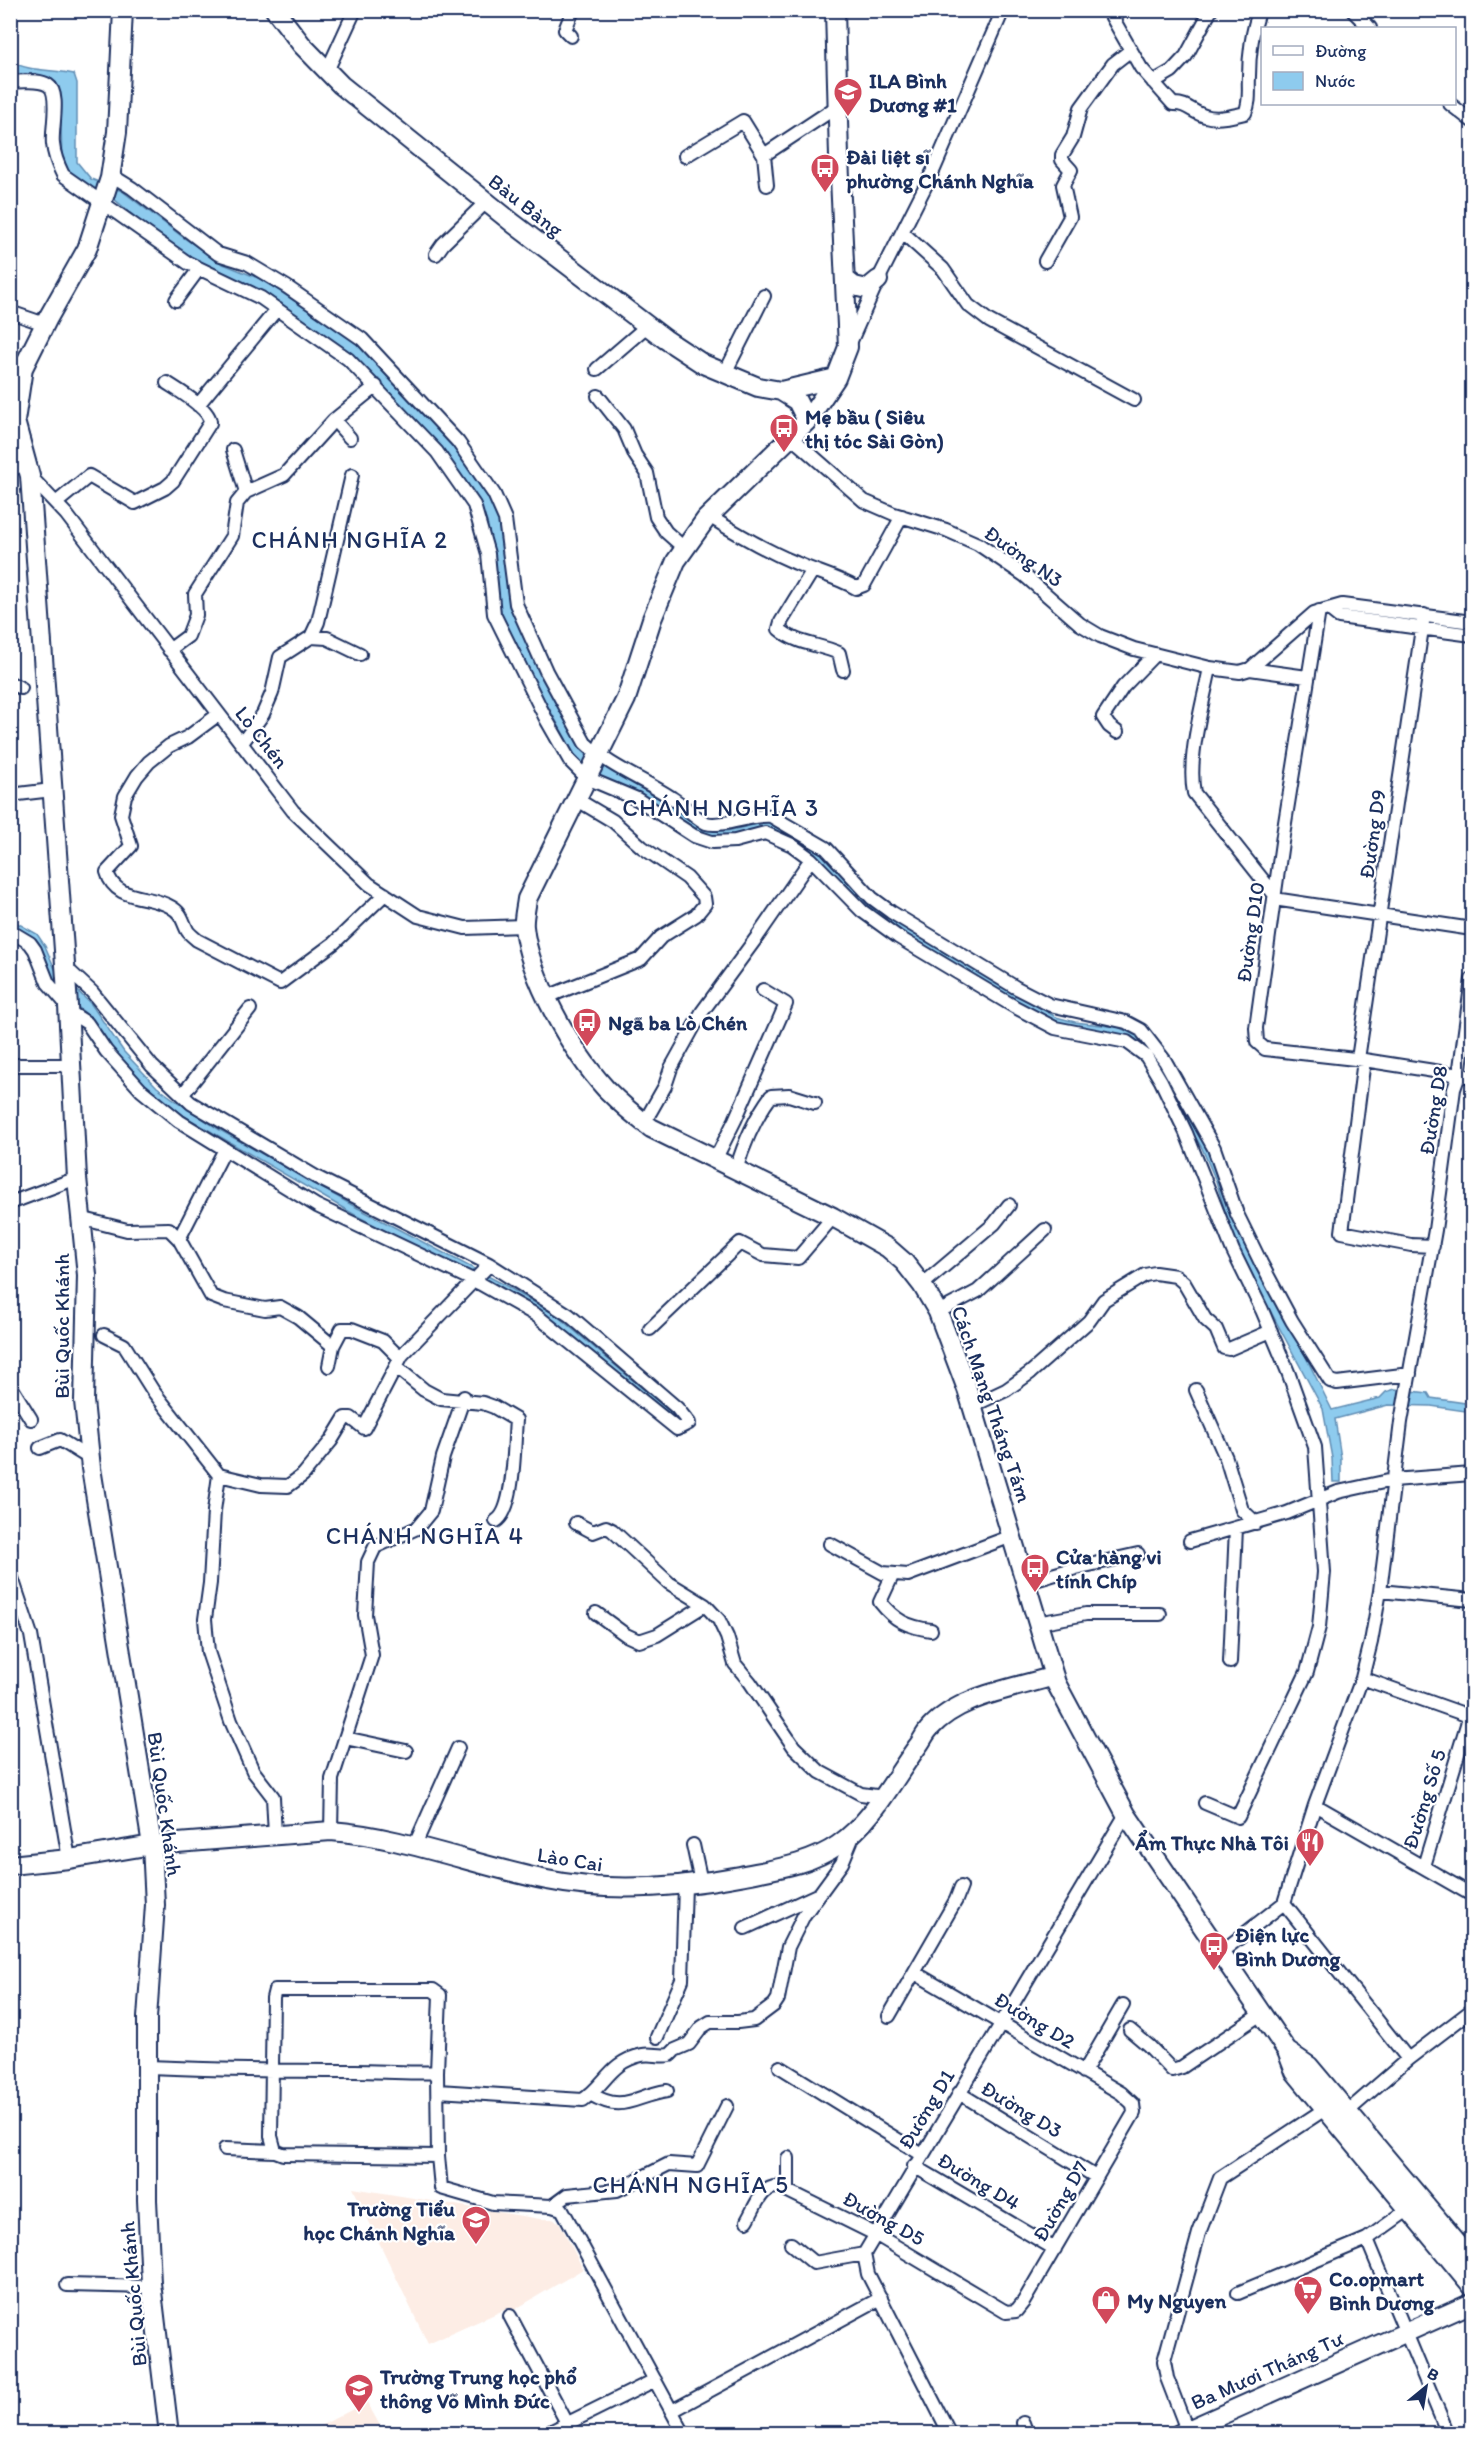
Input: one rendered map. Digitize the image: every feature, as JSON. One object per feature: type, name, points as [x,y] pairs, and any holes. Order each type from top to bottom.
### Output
[{"type":"street","points":[[123,10],[117,132],[110,177],[132,188],[218,254],[247,263],[287,287],[362,339],[458,442],[494,494],[505,519],[516,604],[533,644],[585,743],[598,756],[672,798],[706,822],[716,823],[762,815],[774,818],[826,848],[872,898],[891,912],[1050,1005],[1126,1022],[1142,1030],[1165,1061],[1214,1148],[1237,1214],[1290,1318],[1330,1381],[1337,1383],[1408,1380]]},
{"type":"street","name":"Bàu Bàng","points":[[275,10],[302,45],[327,71],[390,126],[647,326],[703,364],[758,387],[781,391]]},
{"type":"street","points":[[327,71],[355,10]]},
{"type":"street","points":[[571,36],[565,30],[573,10]]},
{"type":"street","points":[[835,10],[848,347]]},
{"type":"street","points":[[598,756],[626,699],[668,576],[684,548],[709,516],[807,421],[836,378],[878,280],[934,169],[1003,10]]},
{"type":"street","points":[[1108,10],[1141,68],[1173,104],[1181,104],[1205,116],[1221,117],[1245,113],[1249,105],[1249,74],[1256,20],[1260,10]]},
{"type":"street","points":[[1153,82],[1172,71],[1186,56],[1211,10]]},
{"type":"street","points":[[1352,10],[1369,27]]},
{"type":"street","points":[[1045,261],[1070,217],[1063,185],[1071,170],[1062,160],[1062,155],[1073,137],[1081,108],[1113,64],[1131,50]]},
{"type":"street","points":[[10,81],[37,81],[50,86],[54,97],[52,132],[57,164],[63,175],[199,269],[261,298],[348,359],[437,452],[474,505],[483,528],[494,614],[570,761],[588,776],[637,800],[694,836],[712,842],[765,833],[792,845],[811,859],[862,911],[898,938],[1015,1008],[1055,1028],[1127,1042],[1146,1056],[1161,1081],[1209,1186],[1233,1251],[1288,1372],[1315,1447],[1320,1500],[1323,1583],[1319,1627],[1307,1672],[1238,1817],[1205,1803]]},
{"type":"street","points":[[1451,105],[1473,121]]},
{"type":"street","points":[[764,155],[838,106]]},
{"type":"street","points":[[685,156],[743,121],[764,155],[767,185]]},
{"type":"street","name":"Bùi Quốc Khánh","points":[[110,177],[87,249],[45,324],[24,368],[14,404],[23,470],[52,790],[68,1008],[77,1178],[87,1275],[84,1401],[89,1458],[152,1845],[155,1905],[147,2018],[147,2200],[151,2287],[169,2433]]},
{"type":"street","points":[[436,254],[443,244],[486,202]]},
{"type":"street","points":[[902,232],[943,269],[968,305],[989,321],[1134,400]]},
{"type":"street","points":[[176,300],[199,269]]},
{"type":"street","points":[[845,279],[854,286],[867,289],[878,280]]},
{"type":"street","points":[[725,373],[764,296]]},
{"type":"street","points":[[198,405],[277,309]]},
{"type":"street","points":[[10,312],[45,324]]},
{"type":"street","points":[[597,369],[647,326]]},
{"type":"street","points":[[781,391],[836,378]]},
{"type":"street","points":[[56,503],[89,476],[135,503],[165,488],[173,481],[210,423],[208,414],[167,383]]},
{"type":"street","points":[[169,650],[188,636],[196,615],[195,594],[232,536],[237,503],[246,492],[284,475],[334,420],[376,386]]},
{"type":"street","points":[[781,391],[797,401],[807,421]]},
{"type":"street","points":[[598,396],[624,429],[634,455],[647,473],[656,517],[666,532],[684,548]]},
{"type":"street","points":[[334,420],[350,438]]},
{"type":"street","name":"Đường N3","points":[[791,437],[864,501],[946,530],[978,544],[1024,575],[1080,624],[1100,636],[1155,654],[1210,668],[1240,672],[1250,669],[1307,677]]},
{"type":"street","points":[[232,450],[246,492]]},
{"type":"street","name":"Lò Chén","points":[[23,470],[56,503],[293,811],[369,884],[418,916],[465,928],[524,926]]},
{"type":"street","points":[[242,743],[263,714],[272,693],[280,657],[311,637],[318,622],[352,474]]},
{"type":"street","points":[[709,516],[740,536],[856,588],[861,587],[878,561],[902,516]]},
{"type":"street","points":[[489,561],[511,557]]},
{"type":"street","points":[[813,570],[779,628],[800,642],[839,653],[843,670]]},
{"type":"street","points":[[1250,669],[1324,610],[1340,618],[1473,622]]},
{"type":"street","name":"Đường D10","points":[[1324,610],[1307,677],[1256,1028],[1257,1042],[1265,1048],[1361,1059],[1473,1077]]},
{"type":"street","points":[[1423,621],[1473,635]]},
{"type":"street","name":"Đường D9","points":[[1423,621],[1379,916],[1342,1232],[1412,1245],[1433,1246]]},
{"type":"street","points":[[311,637],[327,638],[360,654]]},
{"type":"street","points":[[1117,732],[1108,726],[1103,717],[1123,687],[1155,654]]},
{"type":"street","points":[[1210,668],[1199,722],[1192,781],[1194,793],[1274,897],[1379,916],[1473,929]]},
{"type":"street","points":[[219,714],[188,736],[169,746],[149,762],[137,776],[125,796],[121,815],[131,846],[107,872],[112,882],[122,892],[170,905],[180,913],[187,931],[197,940],[280,983],[334,943],[385,894]]},
{"type":"street","name":"Cách Mạng Tháng Tám","points":[[598,756],[527,899],[524,926],[531,957],[547,997],[569,1038],[604,1087],[644,1123],[833,1217],[888,1248],[904,1262],[922,1285],[938,1312],[954,1352],[1054,1676],[1090,1750],[1126,1814],[1287,2051],[1295,2072],[1473,2286]]},
{"type":"street","points":[[10,795],[52,790]]},
{"type":"street","points":[[547,997],[574,984],[641,959],[661,937],[696,915],[705,904],[704,897],[687,878],[642,847],[613,821],[576,799]]},
{"type":"street","points":[[765,833],[774,818]]},
{"type":"street","points":[[644,1123],[666,1086],[671,1068],[702,1012],[811,859]]},
{"type":"street","points":[[10,932],[30,943],[48,983],[68,1008],[87,1023],[106,1051],[141,1090],[178,1121],[317,1206],[474,1280],[536,1315],[677,1429],[689,1423],[677,1408],[569,1315],[489,1264],[316,1177],[191,1103],[152,1066],[97,998],[65,971]]},
{"type":"street","name":"Đường D8","points":[[1284,1903],[1315,1806],[1362,1678],[1371,1642],[1380,1591],[1401,1422],[1433,1246],[1454,1089],[1459,1075],[1473,979]]},
{"type":"street","points":[[715,1160],[786,1004],[763,990]]},
{"type":"street","points":[[183,1094],[250,1009]]},
{"type":"street","points":[[1078,1033],[1082,1011]]},
{"type":"street","points":[[10,1065],[70,1065]]},
{"type":"street","points":[[735,1170],[757,1114],[771,1096],[789,1095],[815,1103]]},
{"type":"street","points":[[1182,1126],[1197,1119]]},
{"type":"street","points":[[179,1239],[225,1149]]},
{"type":"street","points":[[10,1203],[77,1178]]},
{"type":"street","points":[[922,1285],[994,1224],[1009,1205]]},
{"type":"street","points":[[650,1329],[740,1243],[764,1255],[798,1258],[833,1217]]},
{"type":"street","points":[[80,1218],[127,1230],[169,1229],[179,1239],[211,1296],[224,1301],[265,1309],[280,1307],[298,1317],[333,1346]]},
{"type":"street","points":[[938,1312],[978,1291],[1045,1230]]},
{"type":"street","points":[[104,1335],[124,1346],[153,1391],[219,1475],[261,1485],[282,1487],[293,1483],[303,1475],[345,1418],[351,1418],[364,1428],[398,1362],[487,1267]]},
{"type":"street","points":[[972,1406],[1006,1390],[1030,1374],[1089,1322],[1104,1300],[1145,1275],[1167,1274],[1176,1276],[1184,1283],[1205,1319],[1216,1329],[1224,1348],[1229,1349],[1290,1318]]},
{"type":"street","points":[[328,1366],[333,1346],[342,1329],[352,1329],[386,1343],[398,1362],[424,1390],[441,1399],[463,1399],[483,1403],[516,1420],[512,1477],[504,1514],[496,1521]]},
{"type":"street","points":[[10,1385],[31,1419]]},
{"type":"street","points":[[1196,1390],[1226,1458],[1242,1510],[1256,1523]]},
{"type":"street","points":[[331,1831],[332,1779],[372,1655],[365,1615],[368,1562],[375,1547],[417,1528],[431,1512],[443,1457],[463,1399]]},
{"type":"street","points":[[40,1448],[60,1440],[89,1458]]},
{"type":"street","points":[[1190,1541],[1287,1513],[1338,1492],[1393,1480],[1473,1474]]},
{"type":"street","points":[[219,1475],[214,1510],[210,1583],[204,1619],[208,1652],[231,1721],[253,1771],[273,1797],[275,1835]]},
{"type":"street","points":[[576,1524],[593,1532],[606,1527],[612,1530],[669,1583],[705,1605],[719,1620],[735,1664],[794,1747],[820,1772],[861,1794],[884,1797]]},
{"type":"street","points":[[1230,1662],[1236,1528]]},
{"type":"street","points":[[830,1544],[884,1573],[908,1575],[1012,1536]]},
{"type":"street","points":[[1025,1583],[1076,1568],[1138,1554]]},
{"type":"street","points":[[10,1572],[31,1635],[69,1859]]},
{"type":"street","points":[[893,1574],[880,1602],[891,1616],[909,1627],[931,1630]]},
{"type":"street","points":[[1380,1591],[1473,1600]]},
{"type":"street","points":[[596,1613],[626,1635],[639,1641],[657,1635],[705,1605]]},
{"type":"street","points":[[1037,1623],[1086,1614],[1160,1614]]},
{"type":"street","name":"Lào Cai","points":[[10,1865],[69,1859],[152,1845],[331,1831],[347,1832],[414,1847],[558,1882],[617,1888],[693,1883],[800,1863],[820,1856],[855,1831],[884,1797],[930,1728],[958,1707],[983,1696],[1054,1676]]},
{"type":"street","points":[[1362,1678],[1472,1714]]},
{"type":"street","name":"Đường Số 5","points":[[1424,1866],[1472,1714]]},
{"type":"street","points":[[345,1738],[406,1750]]},
{"type":"street","points":[[414,1847],[458,1749]]},
{"type":"street","points":[[1315,1806],[1473,1894]]},
{"type":"street","name":"Đường D1","points":[[864,2253],[1126,1814]]},
{"type":"street","points":[[438,2091],[583,2100],[612,2069],[626,2059],[649,2054],[670,2055],[675,2050],[689,2044],[710,2022],[754,2020],[774,2005],[778,1999],[788,1947],[804,1915],[842,1863],[855,1831]]},
{"type":"street","points":[[657,2037],[682,1980],[693,1883],[693,1845]]},
{"type":"street","points":[[889,2016],[956,1900],[961,1887]]},
{"type":"street","points":[[745,1928],[818,1895]]},
{"type":"street","points":[[1220,1953],[1284,1903],[1407,2059]]},
{"type":"street","name":"Đường D2","points":[[915,1973],[1121,2093],[1133,2104]]},
{"type":"street","points":[[275,2151],[271,2136],[275,1990],[433,1990],[440,1995],[437,2072],[438,2156],[441,2188],[493,2203],[552,2206],[562,2209],[684,2433]]},
{"type":"street","points":[[1084,2072],[1123,2005]]},
{"type":"street","points":[[1347,2112],[1407,2059],[1473,2010]]},
{"type":"street","points":[[1130,2030],[1172,2070],[1182,2067],[1261,2014]]},
{"type":"street","name":"Cách Mạng Tháng Tám","points":[[1287,2051],[1309,2066],[1473,2260]]},
{"type":"street","points":[[148,2067],[272,2071],[437,2072]]},
{"type":"street","points":[[780,2067],[921,2154]]},
{"type":"street","points":[[590,2094],[616,2105],[667,2091]]},
{"type":"street","name":"Đường D3","points":[[958,2093],[1096,2177]]},
{"type":"street","name":"Đường D7","points":[[1011,2313],[1016,2311],[1024,2301],[1134,2113],[1133,2104]]},
{"type":"street","points":[[552,2206],[567,2195],[617,2190],[669,2164],[697,2166],[727,2106]]},
{"type":"street","points":[[1183,2432],[1164,2361],[1199,2233],[1220,2178],[1325,2109]]},
{"type":"street","points":[[225,2149],[275,2151],[283,2154],[438,2156]]},
{"type":"street","points":[[747,2221],[765,2190],[774,2186],[788,2189],[789,2158]]},
{"type":"street","name":"Đường D4","points":[[915,2166],[1055,2248]]},
{"type":"street","name":"Đường D5","points":[[788,2189],[875,2234],[1011,2313]]},
{"type":"street","points":[[1238,2293],[1367,2238],[1408,2209]]},
{"type":"street","points":[[1367,2238],[1449,2433]]},
{"type":"street","points":[[791,2244],[814,2263],[864,2253],[868,2274],[950,2433]]},
{"type":"street","points":[[67,2285],[151,2287]]},
{"type":"street","points":[[672,2411],[881,2298]]},
{"type":"street","name":"Ba Mươi Tháng Tư","points":[[1183,2432],[1473,2303]]},
{"type":"street","points":[[510,2316],[567,2423]]},
{"type":"street","points":[[546,2433],[655,2380]]},
{"type":"shaded area","name":"Trường Tiểu học Chánh Nghĩa","points":[[353,2188],[540,2219],[552,2219],[559,2222],[583,2269],[514,2310],[506,2309],[428,2344]]},
{"type":"shaded area","name":"Trường Trung học phổ thông Võ Mình Đức","points":[[367,2402],[384,2433],[303,2433],[324,2424]]},
{"type":"water","points":[[11,61],[33,69],[74,74],[77,83],[77,162],[91,179],[122,191],[221,263],[263,280],[359,345],[454,445],[495,501],[508,546],[516,617],[588,750],[713,830],[727,831],[767,822],[783,826],[831,858],[884,915],[979,973],[1056,1017],[1075,1022],[1118,1027],[1145,1040],[1210,1143],[1245,1243],[1332,1410],[1380,1398],[1386,1392],[1395,1389],[1428,1393],[1431,1398],[1472,1404],[1472,1412],[1431,1406],[1388,1405],[1335,1419],[1341,1458],[1341,1482],[1333,1482],[1332,1458],[1323,1409],[1236,1247],[1216,1181],[1202,1148],[1142,1048],[1053,1025],[878,922],[825,865],[780,835],[710,838],[648,799],[610,783],[580,764],[503,625],[487,522],[477,498],[450,460],[385,388],[346,352],[223,279],[159,237],[115,200],[75,182],[62,169],[61,116],[51,84],[11,76]]},
{"type":"water","points":[[10,913],[17,923],[37,934],[55,969],[91,1004],[124,1052],[157,1087],[220,1130],[352,1205],[503,1284],[556,1315],[683,1423],[678,1424],[599,1358],[428,1253],[355,1215],[186,1117],[136,1079],[84,1012],[54,988],[43,964],[11,928]]},
{"type":"place","name":"ILA Bình Dương #1","points":[[848,118]]},
{"type":"place","name":"Đài liệt sĩ phường Chánh Nghĩa","points":[[825,194]]},
{"type":"place","name":"Mẹ bầu ( Siêu thị tóc Sài Gòn)","points":[[784,454]]},
{"type":"place","name":"Ngã ba Lò Chén","points":[[587,1048]]},
{"type":"place","name":"Cửa hàng vi tính Chíp","points":[[1035,1594]]},
{"type":"place","name":"Ẩm Thực Nhà Tôi","points":[[1310,1868]]},
{"type":"place","name":"Điện lực Bình Dương","points":[[1214,1972]]},
{"type":"place","name":"Trường Tiểu học Chánh Nghĩa","points":[[476,2246]]},
{"type":"place","name":"Co.opmart Bình Dương","points":[[1308,2316]]},
{"type":"place","name":"My Nguyen","points":[[1106,2326]]},
{"type":"place","name":"Trường Trung học phổ thông Võ Mình Đức","points":[[359,2414]]},
{"type":"district","name":"CHÁNH NGHĨA 2","points":[[350,539]]},
{"type":"district","name":"CHÁNH NGHĨA 3","points":[[721,807]]},
{"type":"district","name":"CHÁNH NGHĨA 4","points":[[425,1535]]},
{"type":"district","name":"CHÁNH NGHĨA 5","points":[[691,2184]]}]
